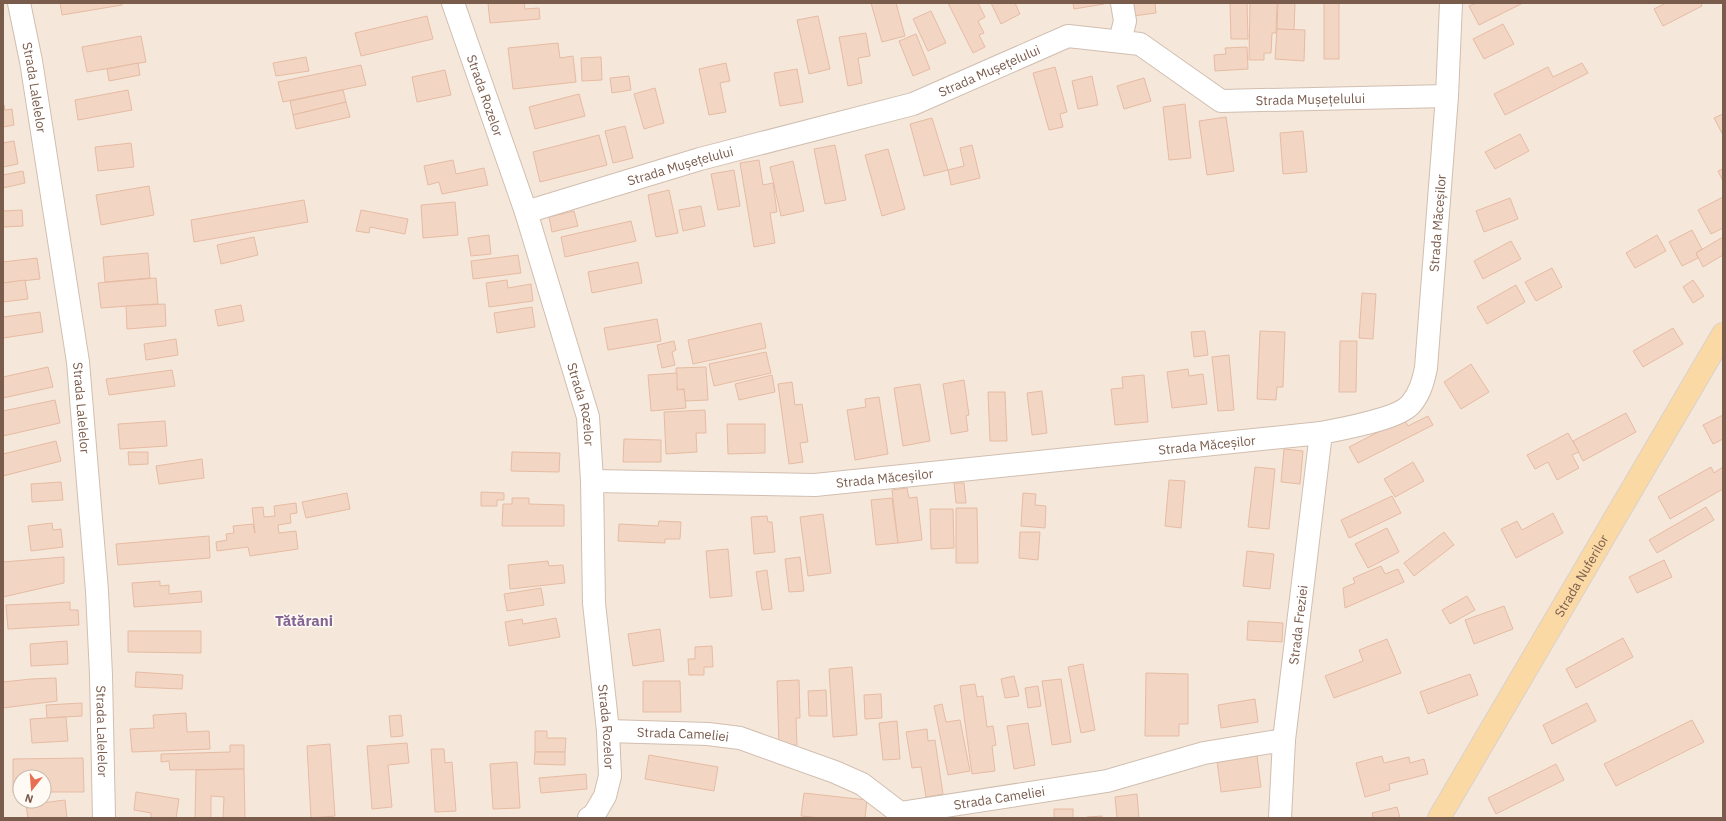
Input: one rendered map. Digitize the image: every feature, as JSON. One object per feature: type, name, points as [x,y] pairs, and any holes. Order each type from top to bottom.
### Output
[{"type":"main road","name":"Strada Nuferilor","points":[[1439,818],[1723,334]]},
{"type":"street","name":"Strada Lalelelor","points":[[19,3],[30,61],[78,362],[97,591],[101,675],[104,818]]},
{"type":"street","name":"Strada Rozelor","points":[[453,3],[526,212],[588,417],[592,481],[594,603],[608,731],[610,776],[605,796],[594,815],[589,818]]},
{"type":"street","points":[[1120,41],[1125,21],[1122,3]]},
{"type":"street","name":"Strada Măceșilor","points":[[592,481],[814,485],[1321,433],[1382,419],[1410,406],[1421,390],[1426,368],[1447,96],[1451,3]]},
{"type":"street","name":"Strada Mușețelului","points":[[526,212],[700,159],[913,104],[1068,36],[1140,44],[1220,101],[1447,96]]},
{"type":"street","name":"Strada Freziei","points":[[1280,818],[1284,740],[1321,433]]},
{"type":"street","name":"Strada Cameliei","points":[[608,731],[708,734],[740,738],[835,772],[862,784],[900,813],[1107,781],[1204,753],[1284,740]]},
{"type":"shaded area","points":[[3,3],[1723,3],[1723,818],[3,818]]},
{"type":"building","points":[[60,3],[122,3],[122,5],[62,15]]},
{"type":"building","points":[[488,3],[524,3],[525,9],[539,8],[540,19],[490,23]]},
{"type":"building","points":[[871,3],[896,3],[905,36],[882,42]]},
{"type":"building","points":[[948,3],[978,3],[985,17],[978,21],[984,33],[979,35],[985,47],[973,53]]},
{"type":"building","points":[[991,3],[1015,3],[1020,14],[1001,24]]},
{"type":"building","points":[[1073,3],[1103,3],[1104,4],[1074,9]]},
{"type":"building","points":[[1131,3],[1155,3],[1156,13],[1133,16]]},
{"type":"building","points":[[1230,3],[1247,3],[1248,39],[1231,39]]},
{"type":"building","points":[[1250,3],[1277,3],[1276,33],[1272,33],[1271,53],[1264,53],[1264,60],[1249,60]]},
{"type":"building","points":[[1278,3],[1295,3],[1294,30],[1277,29]]},
{"type":"building","points":[[1324,3],[1339,3],[1339,59],[1324,59]]},
{"type":"building","points":[[1476,3],[1523,3],[1479,25],[1469,6]]},
{"type":"building","points":[[1666,3],[1701,3],[1702,6],[1663,26],[1654,9]]},
{"type":"building","points":[[931,11],[946,43],[928,51],[913,19]]},
{"type":"building","points":[[427,16],[433,39],[361,56],[355,33]]},
{"type":"building","points":[[818,16],[830,69],[809,74],[797,20]]},
{"type":"building","points":[[1503,24],[1514,44],[1484,59],[1473,39]]},
{"type":"building","points":[[1277,29],[1305,30],[1304,61],[1275,59]]},
{"type":"building","points":[[866,33],[870,56],[858,58],[862,83],[848,86],[839,37]]},
{"type":"building","points":[[916,34],[930,69],[913,76],[899,41]]},
{"type":"building","points":[[141,36],[146,62],[87,72],[82,47]]},
{"type":"building","points":[[558,43],[560,58],[573,56],[576,82],[513,89],[508,48]]},
{"type":"building","points":[[1247,47],[1248,69],[1215,71],[1214,55],[1226,54],[1225,48]]},
{"type":"building","points":[[306,57],[309,71],[276,76],[273,63]]},
{"type":"building","points":[[601,57],[602,80],[582,81],[581,58]]},
{"type":"building","points":[[138,63],[140,75],[109,81],[107,69]]},
{"type":"building","points":[[726,63],[730,81],[720,83],[726,112],[709,115],[699,69]]},
{"type":"building","points":[[1582,63],[1588,73],[1505,115],[1494,94],[1548,67],[1553,77]]},
{"type":"building","points":[[361,65],[366,85],[283,102],[278,82]]},
{"type":"building","points":[[1055,67],[1067,112],[1060,114],[1063,127],[1049,130],[1033,73]]},
{"type":"building","points":[[797,69],[803,102],[780,106],[774,73]]},
{"type":"building","points":[[445,70],[451,95],[417,102],[412,77]]},
{"type":"building","points":[[629,76],[631,90],[612,93],[610,78]]},
{"type":"building","points":[[1092,76],[1098,105],[1078,109],[1072,81]]},
{"type":"building","points":[[1144,78],[1151,101],[1124,109],[1117,86]]},
{"type":"building","points":[[655,88],[664,123],[644,129],[634,94]]},
{"type":"building","points":[[128,90],[132,110],[78,120],[75,100]]},
{"type":"building","points":[[343,90],[346,102],[293,115],[290,101]]},
{"type":"building","points":[[579,94],[585,116],[535,129],[529,107]]},
{"type":"building","points":[[346,102],[350,117],[296,129],[293,115]]},
{"type":"building","points":[[1185,104],[1191,158],[1169,160],[1163,107]]},
{"type":"building","points":[[4,105],[5,110],[12,109],[14,125],[3,127]]},
{"type":"building","points":[[1723,114],[1723,135],[1714,118]]},
{"type":"building","points":[[1226,117],[1234,171],[1207,175],[1199,121]]},
{"type":"building","points":[[932,118],[948,170],[924,176],[910,124]]},
{"type":"building","points":[[625,126],[633,158],[613,163],[605,131]]},
{"type":"building","points":[[1303,131],[1307,172],[1283,174],[1280,133]]},
{"type":"building","points":[[1520,134],[1529,151],[1495,169],[1485,152]]},
{"type":"building","points":[[599,135],[607,165],[540,182],[533,152]]},
{"type":"building","points":[[14,141],[18,164],[3,167],[3,143]]},
{"type":"building","points":[[131,143],[134,167],[98,171],[95,147]]},
{"type":"building","points":[[835,145],[846,200],[825,204],[814,149]]},
{"type":"building","points":[[972,145],[980,178],[951,185],[948,170],[964,166],[960,148]]},
{"type":"building","points":[[888,149],[905,209],[882,216],[865,155]]},
{"type":"building","points":[[453,160],[456,174],[484,168],[488,185],[442,194],[439,182],[428,185],[424,166]]},
{"type":"building","points":[[759,160],[763,185],[773,183],[777,212],[770,213],[775,243],[754,247],[740,163]]},
{"type":"building","points":[[793,161],[804,211],[781,216],[770,167]]},
{"type":"building","points":[[1723,169],[1723,181],[1718,171]]},
{"type":"building","points":[[734,170],[740,206],[718,210],[711,174]]},
{"type":"building","points":[[23,171],[25,183],[3,188],[3,175]]},
{"type":"building","points":[[149,186],[154,215],[101,225],[96,195]]},
{"type":"building","points":[[669,190],[678,233],[656,237],[648,195]]},
{"type":"building","points":[[1723,197],[1723,228],[1711,234],[1698,210]]},
{"type":"building","points":[[1510,198],[1518,219],[1484,232],[1476,211]]},
{"type":"building","points":[[304,200],[308,222],[194,242],[191,220]]},
{"type":"building","points":[[455,202],[458,235],[423,238],[421,205]]},
{"type":"building","points":[[701,206],[705,226],[683,231],[679,210]]},
{"type":"building","points":[[22,210],[23,226],[3,227],[3,211]]},
{"type":"building","points":[[361,210],[408,219],[405,234],[370,227],[369,233],[356,231]]},
{"type":"building","points":[[574,211],[578,226],[552,232],[549,217]]},
{"type":"building","points":[[631,221],[636,241],[565,257],[561,237]]},
{"type":"building","points":[[1692,230],[1702,249],[1696,253],[1698,258],[1682,266],[1669,242]]},
{"type":"building","points":[[489,235],[491,254],[471,256],[468,238]]},
{"type":"building","points":[[1657,235],[1666,251],[1635,268],[1626,253]]},
{"type":"building","points":[[254,237],[258,255],[221,264],[217,245]]},
{"type":"building","points":[[1723,237],[1723,255],[1703,267],[1696,253]]},
{"type":"building","points":[[1511,241],[1521,259],[1483,279],[1474,261]]},
{"type":"building","points":[[148,253],[150,278],[105,282],[103,257]]},
{"type":"building","points":[[518,255],[521,273],[473,279],[471,261]]},
{"type":"building","points":[[37,258],[40,279],[3,283],[3,262]]},
{"type":"building","points":[[638,262],[642,283],[592,293],[588,272]]},
{"type":"building","points":[[1552,268],[1562,287],[1536,301],[1525,282]]},
{"type":"building","points":[[156,278],[158,304],[101,308],[98,283]]},
{"type":"building","points":[[25,280],[28,299],[3,302],[3,283]]},
{"type":"building","points":[[507,280],[508,288],[531,284],[533,301],[489,307],[486,283]]},
{"type":"building","points":[[1693,280],[1704,296],[1693,303],[1683,287]]},
{"type":"building","points":[[1516,285],[1525,302],[1487,324],[1477,307]]},
{"type":"building","points":[[1362,293],[1376,294],[1373,339],[1359,338]]},
{"type":"building","points":[[165,304],[166,326],[127,329],[126,306]]},
{"type":"building","points":[[241,305],[244,321],[218,326],[215,310]]},
{"type":"building","points":[[532,307],[535,327],[497,333],[494,313]]},
{"type":"building","points":[[40,312],[43,332],[3,338],[3,317]]},
{"type":"building","points":[[657,319],[661,341],[608,350],[604,328]]},
{"type":"building","points":[[761,323],[766,348],[693,364],[688,340]]},
{"type":"building","points":[[1673,328],[1683,344],[1643,367],[1633,351]]},
{"type":"building","points":[[1205,331],[1208,355],[1194,357],[1191,332]]},
{"type":"building","points":[[1260,331],[1285,332],[1283,387],[1277,387],[1276,400],[1257,399]]},
{"type":"building","points":[[176,339],[178,355],[146,360],[144,344]]},
{"type":"building","points":[[674,341],[676,350],[672,352],[675,365],[662,368],[657,345]]},
{"type":"building","points":[[1340,341],[1357,341],[1356,392],[1339,392]]},
{"type":"building","points":[[766,352],[771,373],[714,386],[709,364]]},
{"type":"building","points":[[1229,355],[1234,410],[1218,411],[1212,357]]},
{"type":"building","points":[[1471,364],[1489,392],[1461,409],[1444,382]]},
{"type":"building","points":[[48,367],[53,387],[3,398],[3,377]]},
{"type":"building","points":[[706,367],[708,400],[685,401],[684,389],[677,390],[676,368]]},
{"type":"building","points":[[1188,369],[1189,376],[1203,374],[1207,404],[1172,408],[1167,372]]},
{"type":"building","points":[[172,370],[175,386],[109,395],[106,379]]},
{"type":"building","points":[[677,373],[677,390],[684,389],[686,408],[651,411],[648,375]]},
{"type":"building","points":[[772,375],[775,392],[739,400],[735,384]]},
{"type":"building","points":[[1144,375],[1148,422],[1115,425],[1111,389],[1123,388],[1122,377]]},
{"type":"building","points":[[964,380],[969,415],[966,416],[968,431],[951,434],[943,384]]},
{"type":"building","points":[[792,382],[795,405],[802,404],[808,442],[800,443],[803,462],[789,464],[778,384]]},
{"type":"building","points":[[920,384],[930,441],[903,446],[894,388]]},
{"type":"building","points":[[1042,391],[1047,433],[1032,435],[1027,393]]},
{"type":"building","points":[[988,392],[1005,392],[1007,441],[990,441]]},
{"type":"building","points":[[879,397],[888,454],[855,460],[847,410],[866,407],[865,399]]},
{"type":"building","points":[[55,400],[60,423],[3,436],[3,411]]},
{"type":"building","points":[[705,410],[706,433],[696,433],[697,452],[666,454],[664,412]]},
{"type":"building","points":[[1626,413],[1636,432],[1583,461],[1573,441]]},
{"type":"building","points":[[1723,415],[1723,439],[1713,444],[1703,425]]},
{"type":"building","points":[[1428,416],[1433,425],[1358,463],[1349,447],[1404,419],[1408,426]]},
{"type":"building","points":[[165,421],[167,446],[120,449],[118,424]]},
{"type":"building","points":[[727,424],[765,424],[765,453],[728,454]]},
{"type":"building","points":[[1568,433],[1579,452],[1572,455],[1579,468],[1557,480],[1548,462],[1535,469],[1527,455]]},
{"type":"building","points":[[624,439],[661,440],[661,462],[623,462]]},
{"type":"building","points":[[56,441],[61,461],[3,476],[3,454]]},
{"type":"building","points":[[1284,449],[1303,451],[1300,484],[1281,482]]},
{"type":"building","points":[[128,452],[148,452],[148,464],[129,465]]},
{"type":"building","points":[[512,452],[560,453],[559,472],[511,471]]},
{"type":"building","points":[[202,459],[204,478],[159,484],[156,466]]},
{"type":"building","points":[[1413,462],[1424,481],[1395,497],[1384,479]]},
{"type":"building","points":[[1255,467],[1275,469],[1269,529],[1248,527]]},
{"type":"building","points":[[1711,467],[1714,473],[1723,467],[1723,489],[1670,519],[1658,497]]},
{"type":"building","points":[[1169,480],[1185,481],[1181,528],[1165,526]]},
{"type":"building","points":[[61,482],[63,500],[32,502],[31,484]]},
{"type":"building","points":[[954,483],[964,483],[966,503],[956,503]]},
{"type":"building","points":[[907,488],[909,498],[917,497],[922,540],[898,543],[892,490]]},
{"type":"building","points":[[481,492],[504,493],[504,500],[497,500],[497,506],[481,506]]},
{"type":"building","points":[[347,493],[350,509],[306,518],[302,502]]},
{"type":"building","points":[[1023,493],[1036,494],[1035,505],[1046,506],[1045,528],[1021,526]]},
{"type":"building","points":[[1392,496],[1401,513],[1349,538],[1341,520]]},
{"type":"building","points":[[512,498],[529,498],[529,504],[564,505],[564,526],[502,526],[503,504],[512,504]]},
{"type":"building","points":[[892,498],[898,543],[876,545],[871,500]]},
{"type":"building","points":[[296,503],[297,513],[290,514],[291,523],[278,525],[279,533],[296,531],[298,549],[250,556],[248,547],[217,551],[216,542],[227,540],[226,534],[234,533],[233,526],[253,524],[255,533],[252,508],[263,507],[264,517],[275,516],[274,506]]},
{"type":"building","points":[[1706,507],[1714,520],[1657,553],[1649,540]]},
{"type":"building","points":[[956,508],[977,508],[978,563],[956,563]]},
{"type":"building","points":[[930,509],[953,509],[954,548],[931,549]]},
{"type":"building","points":[[1553,513],[1563,533],[1516,558],[1501,529],[1517,521],[1522,530]]},
{"type":"building","points":[[823,514],[831,573],[808,576],[800,517]]},
{"type":"building","points":[[767,516],[768,522],[772,522],[775,552],[754,554],[751,517]]},
{"type":"building","points":[[659,521],[681,522],[680,539],[665,539],[665,543],[618,541],[619,524],[658,526]]},
{"type":"building","points":[[52,523],[53,530],[61,529],[63,547],[31,551],[28,526]]},
{"type":"building","points":[[1387,528],[1399,552],[1368,568],[1355,544]]},
{"type":"building","points":[[1020,532],[1040,532],[1038,560],[1019,558]]},
{"type":"building","points":[[1444,532],[1454,545],[1414,576],[1404,563]]},
{"type":"building","points":[[209,536],[210,558],[118,565],[116,544]]},
{"type":"building","points":[[728,549],[732,596],[710,598],[706,551]]},
{"type":"building","points":[[1247,551],[1274,554],[1270,589],[1243,586]]},
{"type":"building","points":[[64,557],[64,583],[3,597],[3,562]]},
{"type":"building","points":[[800,557],[804,591],[789,592],[785,559]]},
{"type":"building","points":[[1664,560],[1672,577],[1637,593],[1629,577]]},
{"type":"building","points":[[548,561],[549,566],[563,565],[565,583],[510,589],[508,565]]},
{"type":"building","points":[[1381,566],[1385,574],[1398,569],[1404,582],[1345,608],[1343,588],[1355,583],[1353,578]]},
{"type":"building","points":[[767,570],[772,609],[762,610],[756,572]]},
{"type":"building","points":[[160,581],[160,586],[169,585],[169,594],[201,591],[202,602],[134,607],[132,583]]},
{"type":"building","points":[[541,588],[544,605],[507,611],[504,594]]},
{"type":"building","points":[[1467,596],[1475,610],[1450,624],[1442,610]]},
{"type":"building","points":[[70,602],[70,610],[78,610],[79,625],[8,629],[6,605]]},
{"type":"building","points":[[1504,606],[1513,629],[1474,644],[1465,620]]},
{"type":"building","points":[[556,618],[560,637],[509,646],[505,622],[522,619],[523,624]]},
{"type":"building","points":[[1248,621],[1283,623],[1282,642],[1247,640]]},
{"type":"building","points":[[660,629],[664,661],[633,666],[628,634]]},
{"type":"building","points":[[128,631],[201,631],[201,653],[128,652]]},
{"type":"building","points":[[1623,638],[1633,657],[1576,688],[1566,669]]},
{"type":"building","points":[[1387,639],[1401,673],[1334,698],[1325,676],[1363,661],[1359,650]]},
{"type":"building","points":[[67,641],[68,664],[31,666],[30,644]]},
{"type":"building","points":[[712,646],[713,667],[704,667],[704,675],[689,675],[688,659],[695,659],[695,647]]},
{"type":"building","points":[[1083,664],[1095,730],[1081,733],[1068,667]]},
{"type":"building","points":[[852,667],[857,735],[833,737],[829,669]]},
{"type":"building","points":[[136,672],[183,675],[182,689],[135,687]]},
{"type":"building","points":[[1146,673],[1188,674],[1188,724],[1179,724],[1179,736],[1145,736]]},
{"type":"building","points":[[1470,674],[1478,695],[1428,714],[1420,692]]},
{"type":"building","points":[[1014,676],[1019,696],[1005,698],[1001,679]]},
{"type":"building","points":[[56,678],[57,701],[3,708],[3,682]]},
{"type":"building","points":[[1061,679],[1071,742],[1052,745],[1042,681]]},
{"type":"building","points":[[799,680],[800,718],[796,718],[797,745],[779,746],[777,681]]},
{"type":"building","points":[[643,681],[680,681],[681,712],[643,712]]},
{"type":"building","points":[[975,684],[977,697],[983,696],[987,727],[993,726],[996,745],[992,746],[995,771],[972,774],[960,686]]},
{"type":"building","points":[[1038,686],[1041,706],[1028,708],[1025,688]]},
{"type":"building","points":[[826,690],[827,716],[809,716],[808,691]]},
{"type":"building","points":[[881,694],[882,718],[865,719],[864,695]]},
{"type":"building","points":[[1255,699],[1258,722],[1221,728],[1218,705]]},
{"type":"building","points":[[82,703],[82,716],[47,718],[46,705]]},
{"type":"building","points":[[1587,703],[1596,721],[1552,744],[1543,725]]},
{"type":"building","points":[[942,704],[946,722],[960,720],[970,771],[948,775],[934,706]]},
{"type":"building","points":[[186,713],[187,732],[209,731],[210,749],[132,752],[130,729],[154,728],[153,715]]},
{"type":"building","points":[[401,715],[403,736],[391,737],[389,716]]},
{"type":"building","points":[[66,717],[68,741],[32,743],[30,719]]},
{"type":"building","points":[[1692,720],[1704,742],[1616,786],[1604,764]]},
{"type":"building","points":[[897,721],[900,759],[883,760],[879,723]]},
{"type":"building","points":[[1028,723],[1035,765],[1014,769],[1007,726]]},
{"type":"building","points":[[927,729],[928,741],[935,740],[943,794],[926,797],[921,767],[912,768],[906,732]]},
{"type":"building","points":[[535,731],[547,731],[547,738],[566,738],[565,752],[535,752]]},
{"type":"building","points":[[407,743],[409,763],[388,765],[392,807],[372,809],[367,746]]},
{"type":"building","points":[[330,744],[335,816],[311,818],[307,746]]},
{"type":"building","points":[[230,745],[244,745],[244,769],[170,770],[169,761],[161,762],[161,754],[230,752]]},
{"type":"building","points":[[431,749],[444,749],[445,763],[452,762],[456,811],[435,812]]},
{"type":"building","points":[[535,752],[565,752],[565,765],[534,764]]},
{"type":"building","points":[[649,755],[718,767],[714,791],[645,779]]},
{"type":"building","points":[[1257,756],[1261,787],[1221,792],[1217,761]]},
{"type":"building","points":[[1382,756],[1384,763],[1409,757],[1410,763],[1424,759],[1428,774],[1389,784],[1390,790],[1365,797],[1356,763]]},
{"type":"building","points":[[83,758],[84,792],[52,792],[52,769],[13,769],[13,759]]},
{"type":"building","points":[[517,762],[520,808],[493,809],[490,764]]},
{"type":"building","points":[[1556,764],[1564,780],[1496,814],[1488,798]]},
{"type":"building","points":[[244,769],[245,818],[223,818],[224,797],[211,796],[211,818],[195,818],[196,770]]},
{"type":"building","points":[[586,774],[587,789],[541,793],[539,778]]},
{"type":"building","points":[[136,792],[179,799],[176,818],[151,818],[151,813],[134,810]]},
{"type":"building","points":[[804,793],[867,800],[865,818],[822,818],[801,816]]},
{"type":"building","points":[[1137,794],[1139,818],[1117,818],[1115,797]]},
{"type":"building","points":[[65,800],[67,818],[28,818],[27,809],[52,809],[52,802]]},
{"type":"building","points":[[1397,807],[1400,818],[1373,818],[1372,813]]},
{"type":"building","points":[[1054,809],[1073,809],[1073,818],[1054,818]]},
{"type":"building","points":[[1102,816],[1102,818],[1087,818],[1087,817]]},
{"type":"district","name":"Tătărani","points":[[304,620]]}]
